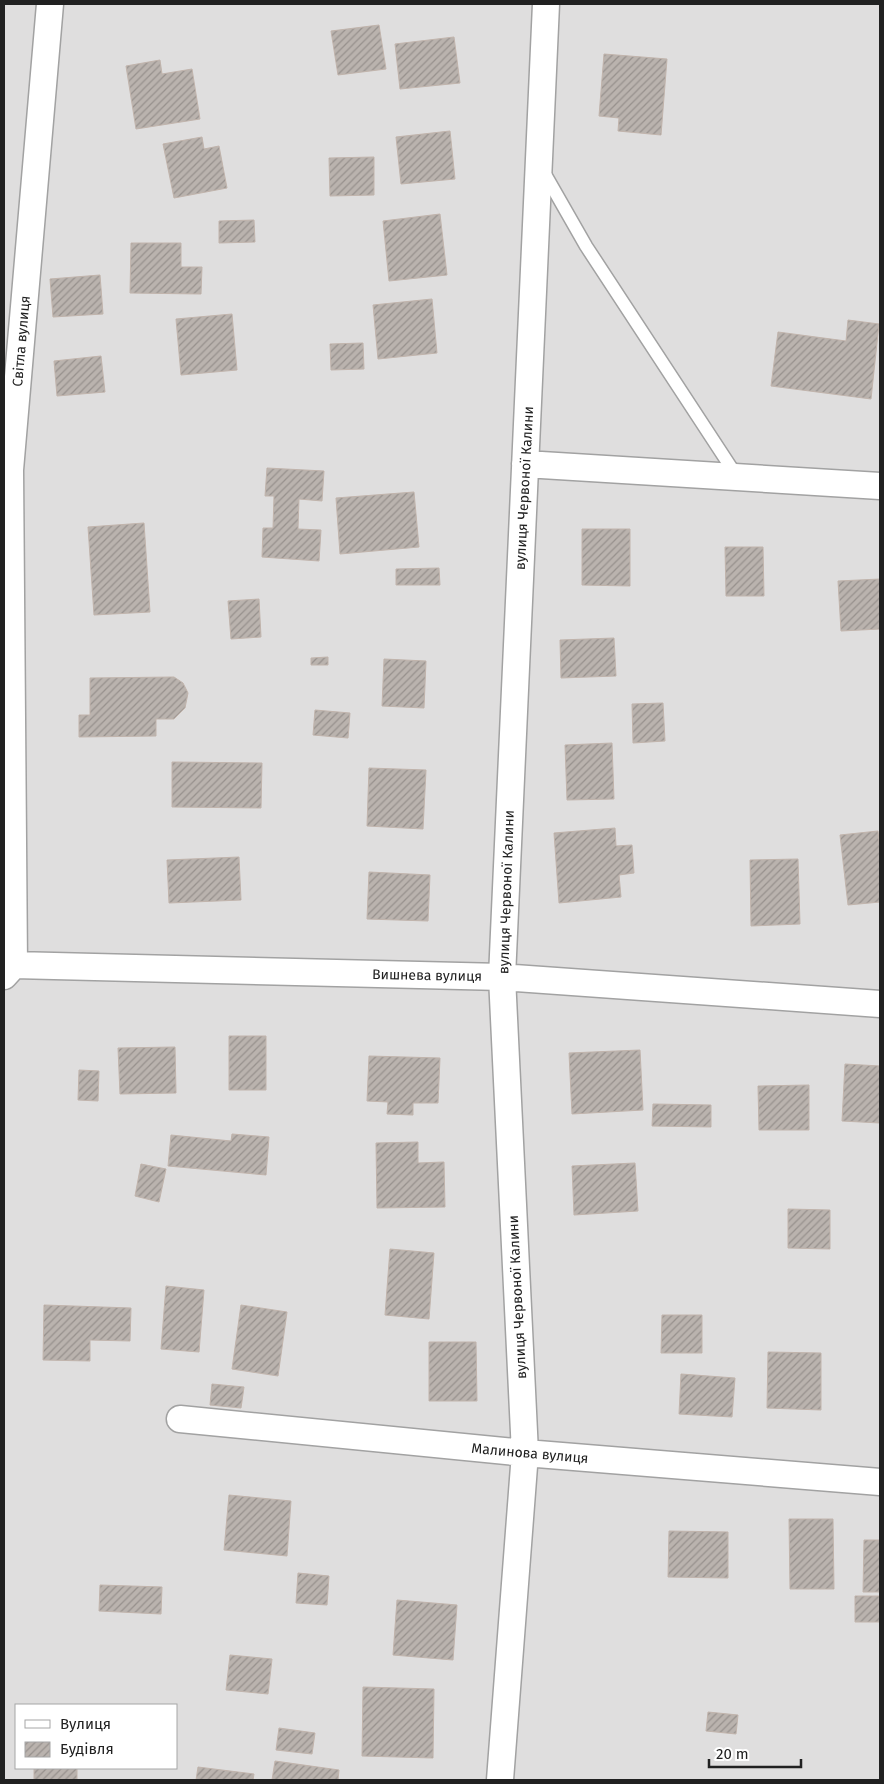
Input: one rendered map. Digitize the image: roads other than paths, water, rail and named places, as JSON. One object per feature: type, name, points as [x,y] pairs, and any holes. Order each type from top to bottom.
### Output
[{"type":"street","name":"Світла вулиця","points":[[7,969],[10,470],[50,4]]},
{"type":"street","name":"вулиця Червоної Калини","points":[[500,1780],[525,1453],[502,976],[546,4]]},
{"type":"street","points":[[525,464],[880,486]]},
{"type":"street","name":"Вишнева вулиця","points":[[7,969],[502,976],[880,1004]]},
{"type":"street","name":"Малинова вулиця","points":[[180,1419],[525,1453],[880,1482]]},
{"type":"lane","points":[[539,164],[586,246],[738,478]]}]
